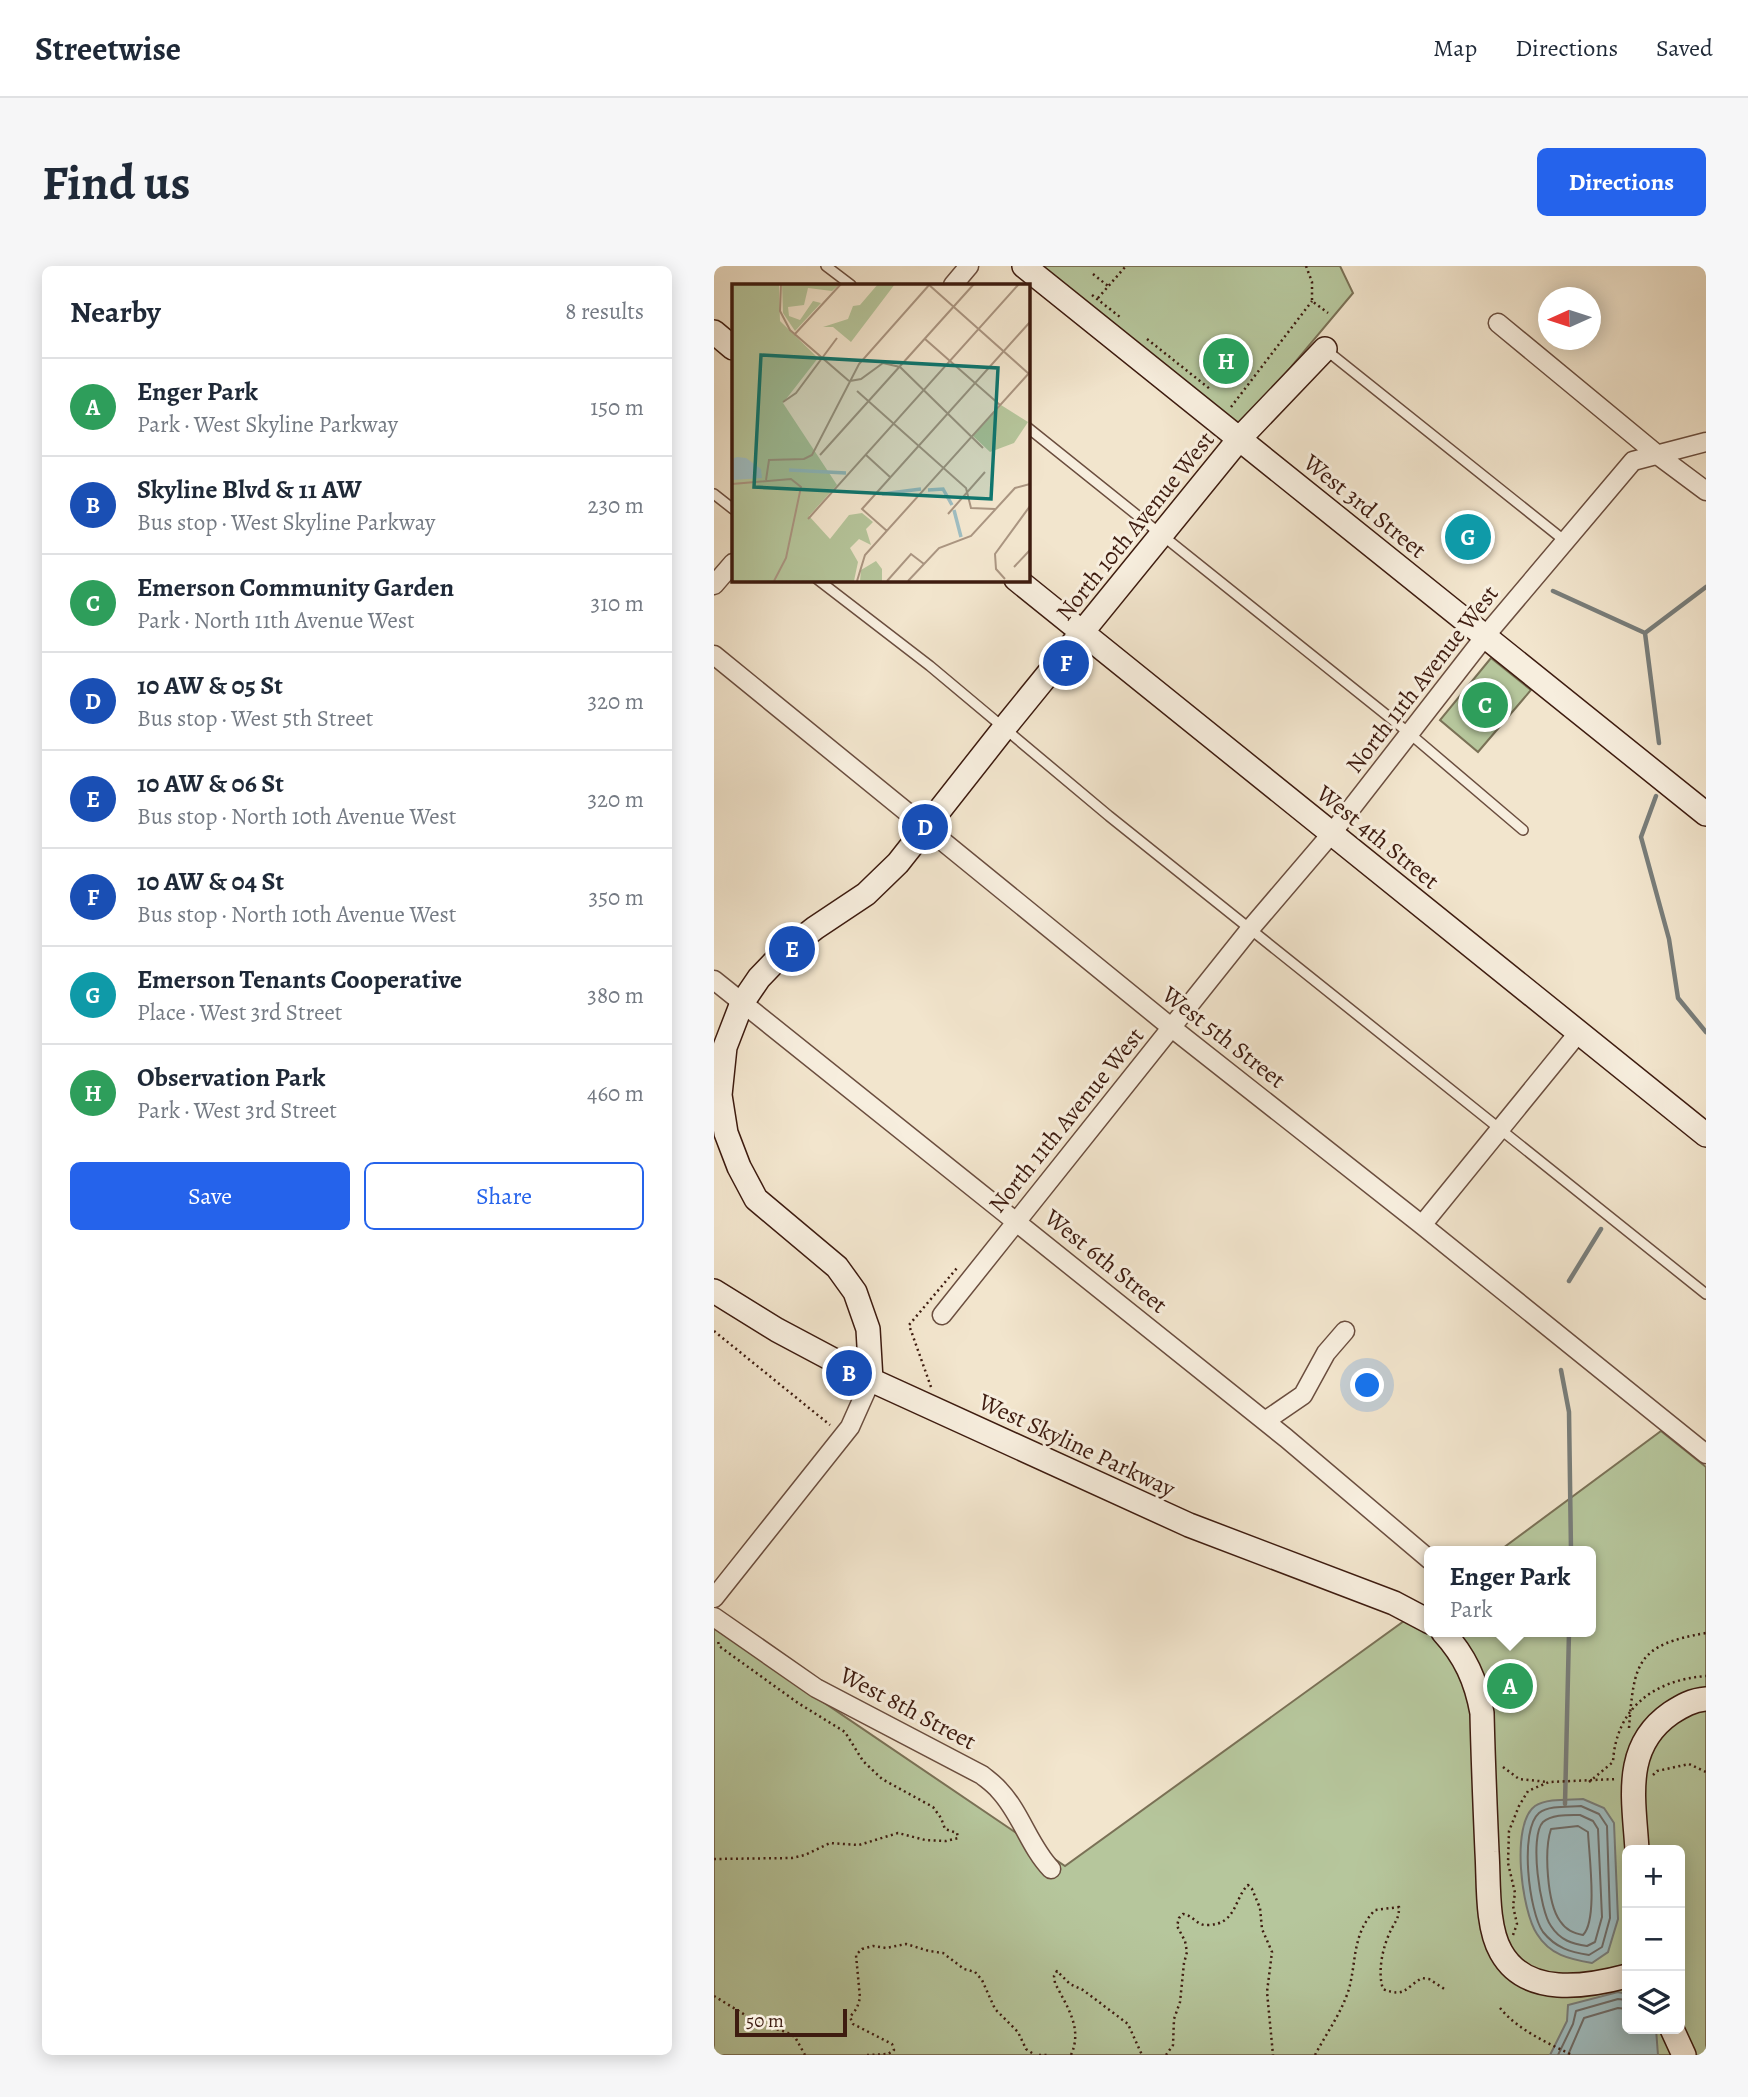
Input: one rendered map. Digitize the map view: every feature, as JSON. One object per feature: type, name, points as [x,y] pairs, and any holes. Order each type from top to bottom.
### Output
[{"type":"street","points":[[955,284],[969,266]]},
{"type":"street","name":"West 3rd Street","points":[[1024,266],[1706,814]]},
{"type":"street","points":[[1499,323],[1659,456],[1706,491]]},
{"type":"street","points":[[714,332],[732,347]]},
{"type":"street","name":"North 10th Avenue West","points":[[871,1380],[868,1329],[855,1292],[836,1267],[756,1199],[739,1167],[726,1133],[720,1095],[725,1047],[742,1003],[759,978],[783,953],[866,894],[898,863],[1005,727],[1240,439],[1325,349]]},
{"type":"street","name":"North 11th Avenue West","points":[[942,1315],[1250,929],[1332,833],[1486,635],[1633,461],[1706,442]]},
{"type":"street","points":[[714,585],[732,564]]},
{"type":"street","name":"West 4th Street","points":[[1018,581],[1706,1135]]},
{"type":"street","name":"West 5th Street","points":[[714,655],[1172,1028],[1706,1454]]},
{"type":"street","name":"West 6th Street","points":[[714,980],[1265,1421],[1424,1555]]},
{"type":"street","points":[[1422,1225],[1578,1032]]},
{"type":"street","name":"West Skyline Parkway","points":[[714,1291],[777,1330],[871,1380],[1189,1525],[1395,1603],[1424,1619]]},
{"type":"street","points":[[1265,1421],[1303,1395],[1326,1353],[1345,1331]]},
{"type":"street","points":[[714,1598],[850,1427],[871,1380]]},
{"type":"street","name":"West 8th Street","points":[[715,1617],[816,1688],[982,1775],[1000,1790],[1028,1834],[1036,1852],[1051,1869]]},
{"type":"street","points":[[1448,1637],[1458,1648],[1478,1687],[1482,1713],[1491,1919],[1500,1952],[1530,1979],[1564,1986],[1579,1986],[1621,1978]]},
{"type":"street","points":[[1636,1845],[1623,1780],[1636,1761],[1645,1740],[1662,1720],[1684,1704],[1706,1699]]},
{"type":"street","points":[[1674,2034],[1684,2055]]},
{"type":"lane","points":[[826,266],[851,284]]},
{"type":"lane","points":[[1325,349],[1565,541]]},
{"type":"lane","points":[[1029,430],[1409,733],[1523,830]]},
{"type":"lane","points":[[714,494],[732,508]]},
{"type":"lane","points":[[820,581],[1005,727],[1109,816],[1706,1294]]},
{"type":"path","points":[[1123,320],[1098,298],[1126,266]]},
{"type":"path","points":[[1223,400],[1231,407],[1312,301],[1311,282],[1306,266]]},
{"type":"path","points":[[1093,274],[1108,286]]},
{"type":"path","points":[[1312,301],[1328,313]]},
{"type":"path","points":[[1140,334],[1214,393]]},
{"type":"path","points":[[931,1407],[934,1398],[909,1325],[958,1267]]},
{"type":"path","points":[[714,1331],[843,1436]]},
{"type":"path","points":[[714,1859],[792,1858],[830,1843],[859,1845],[898,1833],[925,1840],[946,1841],[958,1838],[957,1833],[945,1829],[942,1818],[933,1807],[882,1779],[863,1761],[845,1732],[798,1703],[719,1646],[715,1617]]},
{"type":"path","points":[[1629,1739],[1632,1688],[1643,1661],[1653,1650],[1674,1639],[1706,1633]]},
{"type":"path","points":[[1483,1753],[1519,1779],[1549,1782],[1648,1780],[1657,1771],[1689,1764],[1706,1772]]},
{"type":"path","points":[[1500,1952],[1517,1924],[1513,1906],[1515,1893],[1508,1863],[1509,1831],[1528,1791],[1549,1782]]},
{"type":"path","points":[[1166,2055],[1173,2045],[1174,2019],[1181,2002],[1187,1952],[1178,1926],[1179,1918],[1183,1914],[1192,1915],[1200,1924],[1209,1926],[1227,1919],[1237,1908],[1241,1891],[1248,1885],[1260,1908],[1262,1928],[1272,1952],[1267,1992],[1273,2055]]},
{"type":"path","points":[[1315,2055],[1337,2019],[1349,1989],[1353,1957],[1360,1935],[1375,1910],[1399,1907],[1399,1917],[1392,1928],[1383,1956],[1379,1979],[1382,1989],[1404,1993],[1422,1978],[1429,1979],[1446,1990]]},
{"type":"path","points":[[867,2055],[888,2054],[894,2050],[892,2044],[853,2024],[850,2017],[860,1998],[856,1955],[862,1949],[873,1946],[886,1948],[906,1944],[943,1953],[964,1969],[975,1972],[982,1980],[995,2009],[1018,2032],[1026,2049],[1037,2055],[1048,2055]]},
{"type":"path","points":[[1071,2055],[1077,2027],[1055,1983],[1054,1976],[1058,1972],[1070,1984],[1083,1990],[1128,2024],[1142,2055]]},
{"type":"path","points":[[714,1996],[760,2024],[794,2037],[805,2055]]},
{"type":"path","points":[[1500,2008],[1508,2018],[1538,2038],[1572,2055]]},
{"type":"green space","points":[[1038,266],[1340,266],[1353,293],[1239,429]]},
{"type":"green space","points":[[1491,658],[1531,690],[1478,752],[1440,720]]},
{"type":"green space","points":[[1661,1431],[1706,1467],[1706,2055],[714,2055],[714,1628],[1065,1866],[1424,1607],[1424,1637],[1596,1637],[1596,1546],[1506,1546]]},
{"type":"water","points":[[1583,1799],[1604,1808],[1614,1823],[1618,1919],[1608,1952],[1592,1963],[1561,1955],[1542,1941],[1527,1907],[1521,1868],[1523,1830],[1527,1816],[1535,1806],[1552,1801]]},
{"type":"water","points":[[1622,1993],[1622,2034],[1656,2034],[1658,2055],[1550,2055],[1567,2021],[1568,2005]]},
{"type":"waterway","points":[[1659,743],[1645,633],[1706,587]]},
{"type":"waterway","points":[[1553,591],[1645,633]]},
{"type":"waterway","points":[[1656,796],[1641,837],[1669,939],[1678,998],[1706,1032]]},
{"type":"waterway","points":[[1569,1281],[1601,1229]]},
{"type":"waterway","points":[[1561,1370],[1569,1412],[1571,1546]]},
{"type":"waterway","points":[[1565,1804],[1569,1637]]},
{"type":"place","name":"Observation Park","points":[[1226,361]]},
{"type":"place","name":"Emerson Tenants Cooperative","points":[[1468,537]]},
{"type":"place","name":"10 AW & 04 St","points":[[1066,663]]},
{"type":"place","name":"Emerson Community Garden","points":[[1485,705]]},
{"type":"place","name":"10 AW & 05 St","points":[[925,827]]},
{"type":"place","name":"10 AW & 06 St","points":[[792,949]]},
{"type":"place","name":"Skyline Blvd & 11 AW","points":[[849,1373]]},
{"type":"place","name":"Enger Park","points":[[1510,1686]]}]
